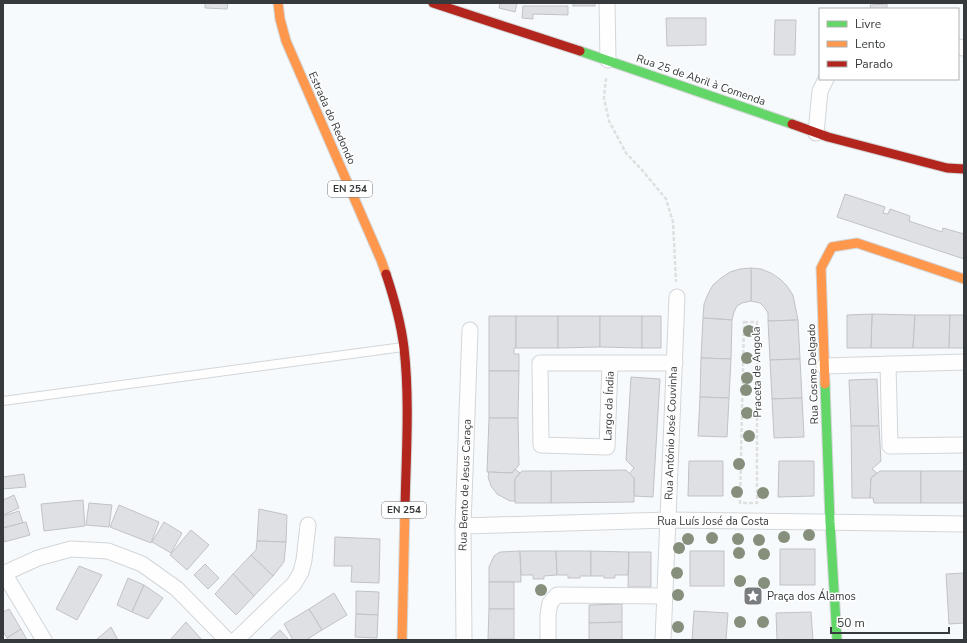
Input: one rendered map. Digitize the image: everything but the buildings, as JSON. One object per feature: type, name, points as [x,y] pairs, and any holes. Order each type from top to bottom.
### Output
[{"type":"street","name":"Estrada do Redondo","points":[[278,3],[280,19],[286,41],[295,65],[381,260],[396,306],[404,347],[406,379],[402,640]]},
{"type":"street","name":"Rua 25 de Abril à Comenda","points":[[433,3],[608,60],[828,137],[947,168],[964,169]]},
{"type":"street","points":[[607,3],[608,60]]},
{"type":"street","points":[[816,133],[820,91],[826,80]]},
{"type":"street","name":"Rua Cosme Delgado","points":[[837,640],[830,522],[821,268],[832,247],[857,243],[964,279]]},
{"type":"street","name":"Rua António José Couvinha","points":[[663,640],[677,297]]},
{"type":"street","name":"Rua Bento de Jesus Caraça","points":[[464,640],[463,526],[470,330]]},
{"type":"street","name":"Largo da Índia","points":[[610,363],[607,447],[541,445],[540,363],[674,362]]},
{"type":"street","points":[[824,366],[964,362]]},
{"type":"street","points":[[888,364],[890,446],[964,445]]},
{"type":"street","name":"Rua Luís José da Costa","points":[[463,526],[668,520],[964,524]]},
{"type":"street","points":[[236,640],[294,584],[303,566],[308,525]]},
{"type":"street","points":[[44,640],[4,574],[38,558],[71,549],[108,551],[142,564],[177,589],[227,640]]},
{"type":"street","points":[[548,640],[548,615],[550,603],[557,595],[665,596]]},
{"type":"lane","points":[[3,401],[404,347]]},
{"type":"path","points":[[608,60],[604,98],[609,122],[626,153],[666,199],[673,222],[677,297]]},
{"type":"path","name":"Praceta de Angola","points":[[744,322],[757,322],[757,503],[740,503],[744,322]]},
{"type":"traffic: fast","points":[[580,51],[792,124]]},
{"type":"traffic: fast","points":[[825,384],[830,522],[837,640]]},
{"type":"traffic: slow","points":[[278,3],[280,19],[286,41],[386,274]]},
{"type":"traffic: slow","points":[[825,384],[821,268],[832,247],[857,243],[964,279]]},
{"type":"traffic: slow","points":[[402,640],[405,508]]},
{"type":"traffic: jam","points":[[433,3],[580,51]]},
{"type":"traffic: jam","points":[[792,124],[828,137],[947,168],[964,169]]},
{"type":"traffic: jam","points":[[386,274],[399,320],[403,339],[406,368],[407,428],[405,508]]},
{"type":"place","name":"Praça dos Álamos","points":[[753,596]]}]
